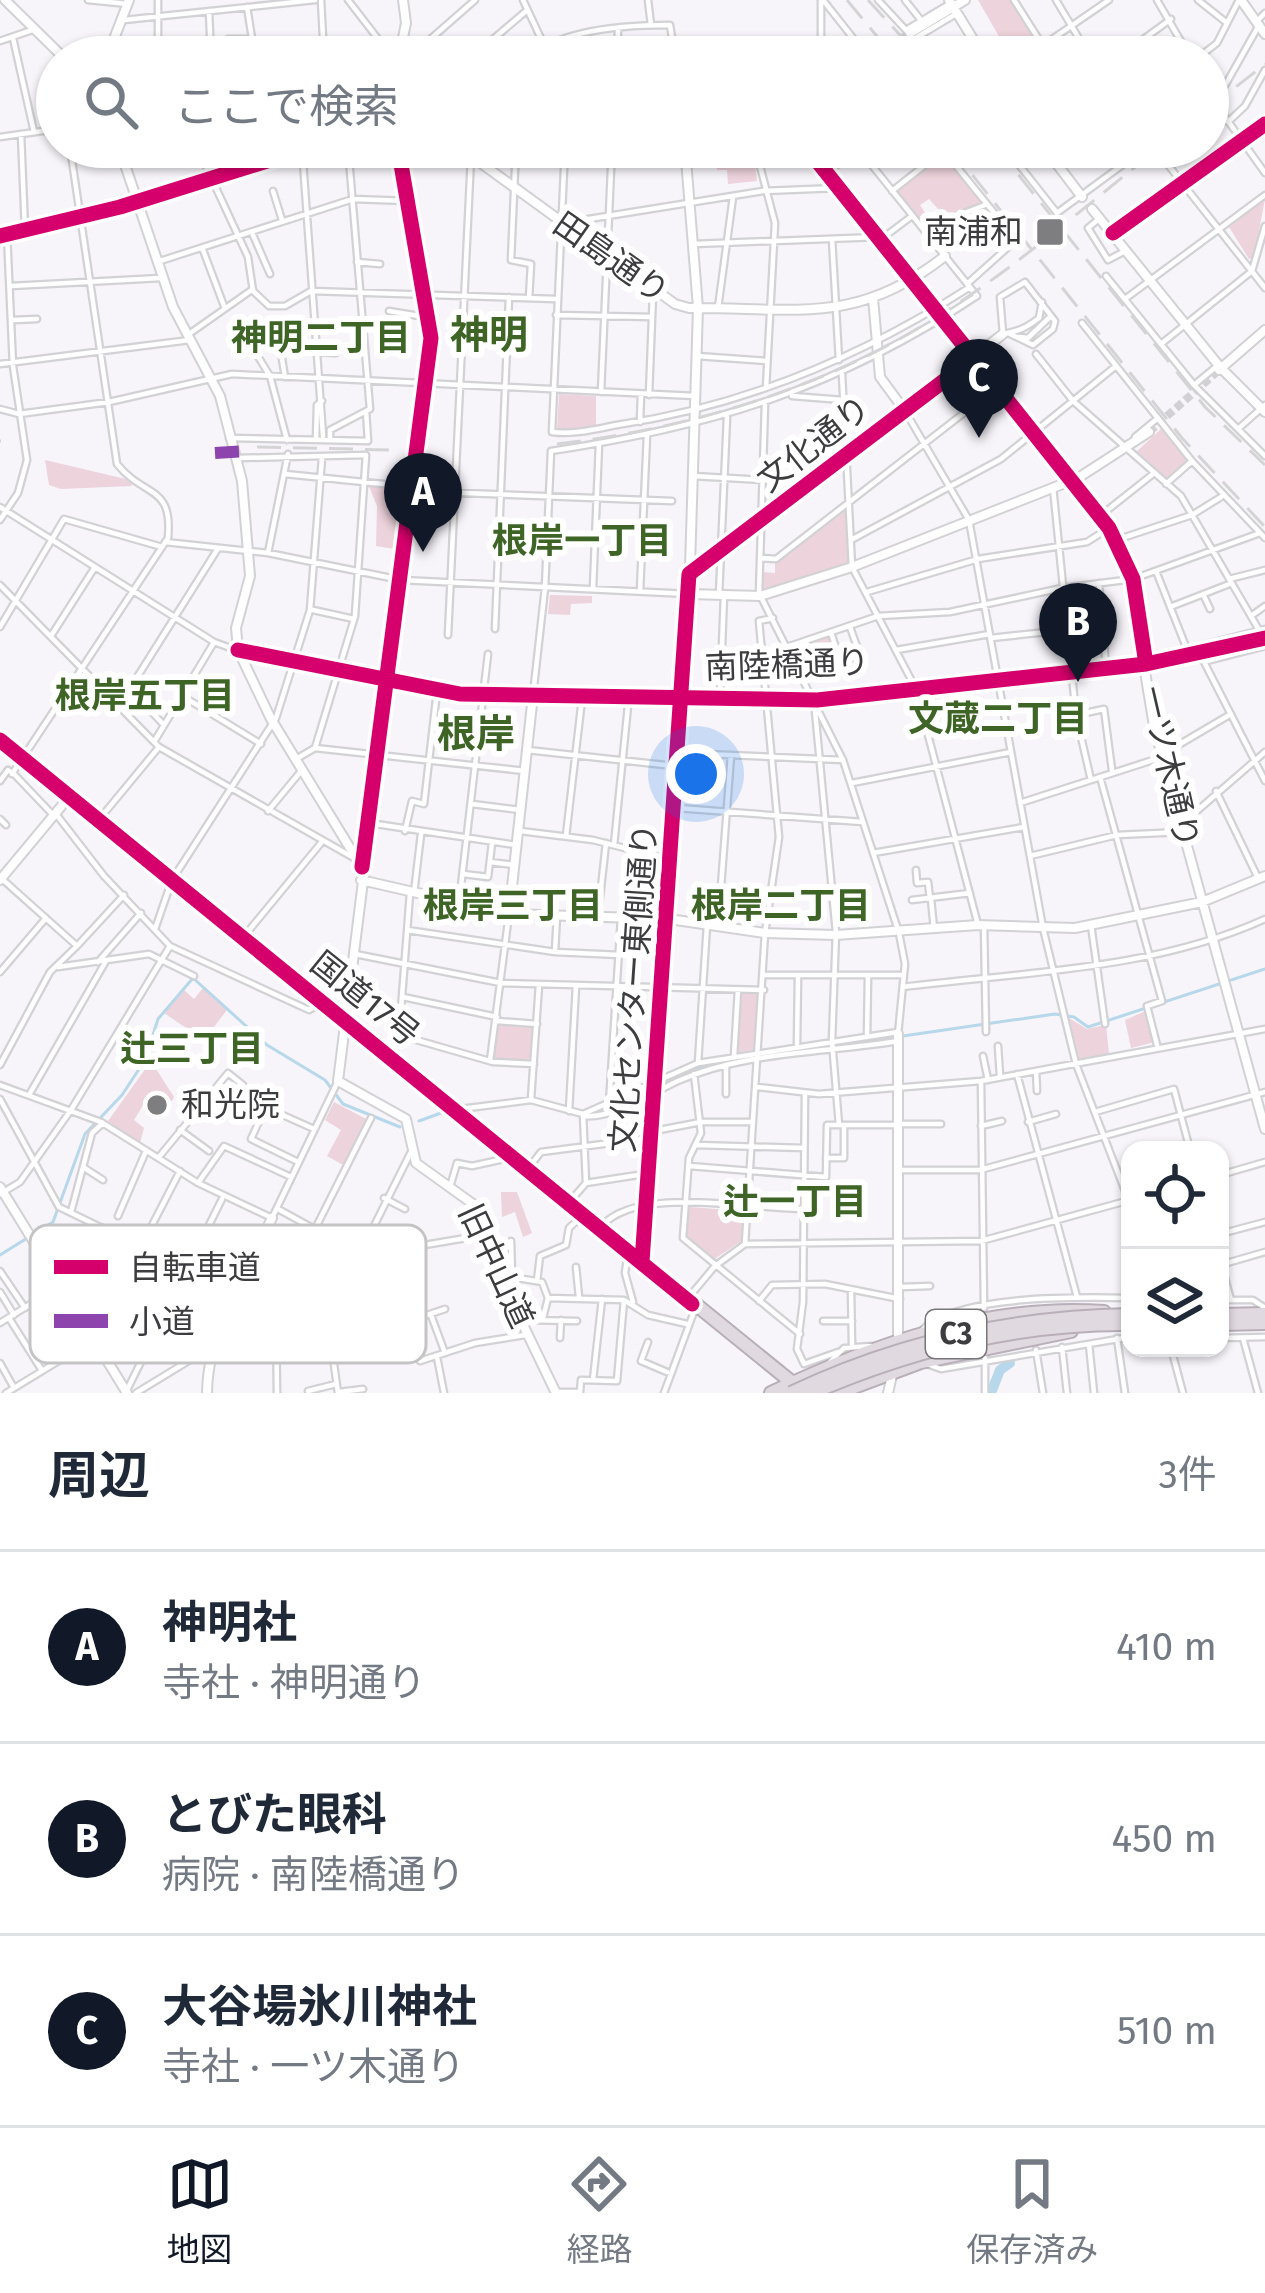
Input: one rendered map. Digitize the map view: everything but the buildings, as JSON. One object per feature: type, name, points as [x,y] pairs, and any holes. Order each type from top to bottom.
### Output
[{"type":"highway","name":"国道17号","points":[[0,740],[792,1388],[808,1393]]},
{"type":"highway","points":[[771,1393],[792,1388],[826,1367],[917,1335],[1023,1313],[1121,1318]]},
{"type":"highway","points":[[1229,1317],[1265,1315]]},
{"type":"highway","points":[[1024,1324],[1112,1317]]},
{"type":"highway","points":[[838,1393],[921,1362],[1112,1317]]},
{"type":"highway","name":"C3","points":[[792,1388],[881,1355],[963,1333],[1041,1319],[1121,1318]]},
{"type":"highway","name":"C3","points":[[808,1393],[965,1342],[1121,1319]]},
{"type":"street","points":[[5,0],[42,36]]},
{"type":"street","points":[[88,0],[128,2],[116,36]]},
{"type":"street","points":[[158,0],[158,36]]},
{"type":"street","points":[[222,0],[222,10]]},
{"type":"street","points":[[122,20],[318,0],[322,36]]},
{"type":"street","points":[[348,0],[378,36]]},
{"type":"street","points":[[402,36],[403,0]]},
{"type":"street","points":[[434,36],[475,0]]},
{"type":"street","points":[[523,0],[539,36]]},
{"type":"street","points":[[648,0],[651,25]]},
{"type":"street","points":[[822,0],[850,36]]},
{"type":"street","points":[[821,36],[822,0]]},
{"type":"street","points":[[878,0],[910,34]]},
{"type":"street","points":[[905,0],[921,21]]},
{"type":"street","points":[[910,34],[921,21],[965,0]]},
{"type":"street","points":[[1014,0],[1036,36]]},
{"type":"street","points":[[1057,0],[1078,36]]},
{"type":"street","points":[[1061,36],[1109,0]]},
{"type":"street","points":[[1157,0],[1180,36]]},
{"type":"street","points":[[1198,0],[1227,23]]},
{"type":"street","points":[[1220,36],[1240,0],[1260,27]]},
{"type":"street","points":[[910,34],[953,6]]},
{"type":"street","points":[[953,6],[971,36]]},
{"type":"street","points":[[247,7],[252,36]]},
{"type":"street","points":[[209,11],[210,36]]},
{"type":"street","points":[[497,36],[525,12]]},
{"type":"street","points":[[1229,77],[1265,13]]},
{"type":"street","points":[[1148,36],[1171,19]]},
{"type":"street","points":[[581,36],[670,25],[672,36]]},
{"type":"street","points":[[0,41],[35,29]]},
{"type":"street","points":[[618,30],[618,36]]},
{"type":"street","points":[[0,137],[34,132],[13,38]]},
{"type":"street","points":[[1229,121],[1245,106],[1265,70]]},
{"type":"street","points":[[1229,123],[1265,173]]},
{"type":"street","points":[[1229,148],[1265,124]]},
{"type":"street","points":[[21,134],[25,230]]},
{"type":"street","points":[[12,774],[163,544],[169,505],[117,464],[74,168]]},
{"type":"street","points":[[126,168],[161,278],[212,376],[235,458],[250,576],[236,633],[238,650],[274,724],[362,867]]},
{"type":"street","points":[[206,168],[239,238],[253,289],[269,306],[285,306],[311,292],[557,300]]},
{"type":"street","points":[[0,520],[3,509],[18,493],[27,460],[13,366],[4,235],[138,202],[239,168]]},
{"type":"street","points":[[303,168],[327,438]]},
{"type":"street","points":[[230,438],[368,441],[368,384],[350,168]]},
{"type":"street","points":[[269,1225],[338,1082],[348,1023],[362,867],[426,386],[429,318],[402,168]]},
{"type":"street","points":[[448,635],[466,168]]},
{"type":"street","name":"田島通り","points":[[487,168],[674,304],[836,311],[912,282],[945,256]]},
{"type":"street","points":[[515,168],[511,260],[530,264],[529,298]]},
{"type":"street","points":[[564,168],[552,432],[640,422],[766,388],[839,360],[935,310],[1016,245],[958,168]]},
{"type":"street","points":[[602,392],[611,168]]},
{"type":"street","name":"文化センター東側通り","points":[[642,1262],[689,594],[698,308],[687,168]]},
{"type":"street","points":[[759,168],[775,223],[766,388]]},
{"type":"street","name":"一ツ木通り","points":[[823,168],[1116,540],[1133,579],[1161,754],[1260,1093],[1265,1129]]},
{"type":"street","points":[[827,173],[833,168]]},
{"type":"street","points":[[490,1061],[545,588],[551,451],[727,417],[792,396],[878,358],[977,296],[872,168]]},
{"type":"street","points":[[892,191],[919,168]]},
{"type":"street","points":[[1022,168],[1057,213],[1086,201],[1125,168]]},
{"type":"street","points":[[1060,168],[1220,368],[1264,408],[1237,430]]},
{"type":"street","points":[[1168,168],[1265,288]]},
{"type":"street","points":[[1113,233],[1201,168]]},
{"type":"street","points":[[561,222],[763,191],[838,188]]},
{"type":"street","points":[[273,191],[284,222]]},
{"type":"street","points":[[1125,299],[1265,195]]},
{"type":"street","points":[[718,308],[733,197]]},
{"type":"street","points":[[157,262],[352,199],[408,201]]},
{"type":"street","points":[[923,229],[987,204]]},
{"type":"street","points":[[694,244],[879,238],[912,216]]},
{"type":"street","points":[[1100,218],[1088,229],[1088,236],[1108,260],[1127,250]]},
{"type":"street","points":[[1160,344],[1252,271],[1265,226]]},
{"type":"street","points":[[252,233],[270,274]]},
{"type":"street","points":[[832,239],[839,360]]},
{"type":"street","points":[[203,250],[224,308]]},
{"type":"street","points":[[344,262],[380,264]]},
{"type":"street","points":[[1106,276],[1193,386],[1265,456]]},
{"type":"street","points":[[9,286],[161,278]]},
{"type":"street","points":[[1023,282],[1050,311],[1055,327],[1036,343],[1026,344],[1005,334],[1000,297],[1023,282]]},
{"type":"street","points":[[0,364],[101,354],[189,338],[253,289]]},
{"type":"street","points":[[640,422],[654,289]]},
{"type":"street","points":[[495,628],[508,297]]},
{"type":"street","points":[[873,298],[880,377],[927,440],[970,520],[1043,928],[1076,1064],[1121,1179]]},
{"type":"street","points":[[1005,334],[1019,332],[1039,318],[1042,302]]},
{"type":"street","points":[[389,311],[429,318]]},
{"type":"street","points":[[556,314],[652,317]]},
{"type":"street","points":[[10,320],[37,319]]},
{"type":"street","points":[[788,646],[878,616],[1133,579],[1262,535],[1192,461],[1082,323]]},
{"type":"street","points":[[238,324],[270,376],[286,440]]},
{"type":"street","points":[[1193,386],[1265,330]]},
{"type":"street","name":"文化通り","points":[[689,574],[722,554],[1005,334]]},
{"type":"street","points":[[280,347],[285,377]]},
{"type":"street","points":[[317,352],[336,352]]},
{"type":"street","points":[[1036,354],[1073,401],[1166,484],[1192,515],[1264,636],[1199,646],[1200,656]]},
{"type":"street","points":[[697,356],[767,361]]},
{"type":"street","points":[[851,540],[951,486],[1033,434],[1116,366]]},
{"type":"street","points":[[842,374],[852,567],[916,689],[981,925],[986,1032]]},
{"type":"street","points":[[0,409],[19,414],[109,402],[212,376],[695,397]]},
{"type":"street","points":[[760,559],[776,559],[997,387]]},
{"type":"street","points":[[792,396],[843,400]]},
{"type":"street","points":[[316,440],[317,405],[322,401]]},
{"type":"street","points":[[765,404],[760,596],[843,760],[899,933],[904,975],[898,1037],[901,1299],[888,1393]]},
{"type":"street","points":[[327,438],[329,430],[366,411]]},
{"type":"street","points":[[720,698],[727,417]]},
{"type":"street","points":[[1124,450],[1158,418]]},
{"type":"street","points":[[0,627],[64,519],[163,544],[268,553],[401,580],[760,596],[852,567],[1072,479],[1148,432]]},
{"type":"street","points":[[640,592],[646,435]]},
{"type":"street","points":[[593,590],[599,444]]},
{"type":"street","points":[[268,553],[288,454]]},
{"type":"street","points":[[235,458],[366,454],[354,619],[315,748]]},
{"type":"street","points":[[155,929],[172,880],[274,724],[310,610],[322,458]]},
{"type":"street","points":[[1166,484],[1192,461]]},
{"type":"street","points":[[285,474],[454,493],[672,502]]},
{"type":"street","points":[[1100,516],[1153,474]]},
{"type":"street","points":[[693,476],[763,480]]},
{"type":"street","points":[[1053,487],[1076,715],[1091,780]]},
{"type":"street","points":[[1116,540],[1192,515],[1222,496]]},
{"type":"street","points":[[3,509],[214,642],[238,650]]},
{"type":"street","points":[[866,592],[977,559],[1087,542],[1109,528]]},
{"type":"street","points":[[119,706],[217,550]]},
{"type":"street","points":[[51,636],[94,567]]},
{"type":"street","points":[[1171,607],[1265,570]]},
{"type":"street","points":[[1156,571],[1265,781]]},
{"type":"street","points":[[1099,583],[1106,668]]},
{"type":"street","points":[[0,584],[156,744],[354,858]]},
{"type":"street","points":[[1203,594],[1210,609]]},
{"type":"street","points":[[1251,616],[1265,606]]},
{"type":"street","points":[[310,610],[354,619]]},
{"type":"street","points":[[746,1244],[765,933],[779,837],[759,621],[772,618]]},
{"type":"street","points":[[804,676],[860,656],[850,626]]},
{"type":"street","points":[[896,650],[1066,630]]},
{"type":"street","points":[[831,632],[841,662]]},
{"type":"street","name":"南陸橋通り","points":[[238,650],[437,691],[816,700],[1146,664],[1200,656],[1264,636]]},
{"type":"street","points":[[99,821],[156,744],[214,642]]},
{"type":"street","points":[[459,903],[488,654]]},
{"type":"street","points":[[405,831],[412,801],[424,804],[437,691]]},
{"type":"street","points":[[182,695],[261,744]]},
{"type":"street","points":[[566,836],[582,696]]},
{"type":"street","points":[[597,916],[629,696]]},
{"type":"street","points":[[816,700],[836,935],[833,1046],[844,1158],[826,1158]]},
{"type":"street","points":[[144,704],[164,725]]},
{"type":"street","points":[[1076,715],[1104,709],[1113,772]]},
{"type":"street","points":[[1020,802],[1161,754],[1231,714]]},
{"type":"street","points":[[296,759],[315,748],[525,771]]},
{"type":"street","points":[[527,750],[680,767]]},
{"type":"street","points":[[850,783],[1011,752]]},
{"type":"street","points":[[1030,856],[1117,835],[1181,829],[1216,791],[1265,752]]},
{"type":"street","points":[[681,753],[843,760]]},
{"type":"street","points":[[698,1063],[731,755]]},
{"type":"street","points":[[0,781],[8,770],[55,815],[170,946],[308,1009],[322,1002]]},
{"type":"street","points":[[268,812],[302,770]]},
{"type":"street","points":[[1100,777],[1162,1000],[1148,1006],[1157,1045]]},
{"type":"street","points":[[361,880],[508,914],[669,919],[765,933],[1091,926],[1202,902],[1263,878],[1216,791]]},
{"type":"street","points":[[69,797],[0,878],[77,946]]},
{"type":"street","points":[[472,804],[520,810]]},
{"type":"street","points":[[677,808],[862,822]]},
{"type":"street","points":[[369,823],[516,845]]},
{"type":"street","points":[[873,853],[1024,827]]},
{"type":"street","points":[[518,830],[610,844],[673,860]]},
{"type":"street","points":[[421,834],[399,1035],[490,1061],[534,1064]]},
{"type":"street","points":[[242,938],[321,842]]},
{"type":"street","points":[[463,874],[488,877],[492,843]]},
{"type":"street","points":[[490,862],[514,866]]},
{"type":"street","points":[[916,870],[917,883],[928,882],[934,930]]},
{"type":"street","points":[[912,900],[970,892]]},
{"type":"street","points":[[0,1065],[26,1012],[58,967],[124,895]]},
{"type":"street","points":[[29,1095],[102,962],[141,913]]},
{"type":"street","points":[[555,952],[556,915]]},
{"type":"street","points":[[609,1104],[622,917]]},
{"type":"street","points":[[0,972],[46,918]]},
{"type":"street","points":[[903,987],[1149,956],[1214,942],[1265,919]]},
{"type":"street","points":[[1091,926],[1105,1024]]},
{"type":"street","points":[[407,930],[555,952],[620,955]]},
{"type":"street","points":[[30,1238],[1,1191],[20,1182],[71,1110],[170,946]]},
{"type":"street","points":[[355,954],[501,983],[764,990]]},
{"type":"street","points":[[58,967],[161,955],[194,976]]},
{"type":"street","points":[[764,975],[904,975]]},
{"type":"street","points":[[796,1044],[798,975]]},
{"type":"street","points":[[867,1037],[868,975]]},
{"type":"street","points":[[531,1100],[539,985]]},
{"type":"street","points":[[569,1111],[577,986]]},
{"type":"street","points":[[734,1056],[738,990]]},
{"type":"street","points":[[401,996],[537,1024]]},
{"type":"street","points":[[757,1087],[805,1094],[985,1080],[1265,1028]]},
{"type":"street","points":[[583,1115],[657,1086],[796,1044],[833,1046],[867,1037],[898,1037]]},
{"type":"street","points":[[455,1111],[470,1104],[531,1100],[583,1115],[604,1115],[698,1063],[898,1037]]},
{"type":"street","points":[[998,1046],[1000,1077]]},
{"type":"street","points":[[983,1056],[984,1308]]},
{"type":"street","points":[[726,1066],[726,1094]]},
{"type":"street","points":[[1036,1071],[1036,1091]]},
{"type":"street","points":[[159,1158],[228,1073],[243,1085],[247,1099],[314,1129]]},
{"type":"street","points":[[694,1074],[701,1122],[689,1166],[683,1238],[800,1334]]},
{"type":"street","points":[[1017,1074],[1077,1297]]},
{"type":"street","name":"旧中山道","points":[[338,1082],[406,1119],[424,1172],[473,1204],[499,1275],[556,1392]]},
{"type":"street","points":[[0,1085],[103,1123],[223,1196],[306,1225]]},
{"type":"street","points":[[1095,1112],[1174,1089],[1188,1141]]},
{"type":"street","points":[[900,1170],[980,1170],[1260,1093]]},
{"type":"street","points":[[805,1094],[797,1349],[804,1364],[852,1345],[880,1348]]},
{"type":"street","points":[[0,1099],[59,1207],[102,1225]]},
{"type":"street","points":[[266,1106],[250,1139],[298,1162]]},
{"type":"street","points":[[1028,1123],[1056,1114]]},
{"type":"street","points":[[583,1115],[586,1183]]},
{"type":"street","points":[[317,1225],[371,1118]]},
{"type":"street","points":[[980,1126],[1002,1120]]},
{"type":"street","points":[[527,1170],[541,1152],[701,1122],[753,1122]]},
{"type":"street","points":[[71,1212],[92,1132],[103,1123]]},
{"type":"street","points":[[689,1166],[826,1177],[827,1125],[941,1124]]},
{"type":"street","points":[[180,1130],[209,1151]]},
{"type":"street","points":[[696,1144],[804,1148]]},
{"type":"street","points":[[198,1183],[224,1146],[291,1177]]},
{"type":"street","points":[[372,1225],[413,1149]]},
{"type":"street","points":[[118,1216],[146,1151]]},
{"type":"street","points":[[450,1186],[457,1162],[472,1166],[508,1163],[513,1157]]},
{"type":"street","points":[[1229,1172],[1265,1162]]},
{"type":"street","points":[[83,1167],[103,1180]]},
{"type":"street","points":[[153,1225],[180,1171]]},
{"type":"street","points":[[568,1203],[586,1183],[651,1173]]},
{"type":"street","points":[[209,1225],[223,1196]]},
{"type":"street","points":[[384,1198],[405,1209]]},
{"type":"street","points":[[600,1228],[611,1215],[649,1201],[803,1209]]},
{"type":"street","points":[[664,1393],[691,1304],[715,1266],[746,1244],[981,1241],[1121,1204]]},
{"type":"street","points":[[543,1318],[548,1298],[537,1281],[540,1256],[566,1245],[569,1228],[583,1215]]},
{"type":"street","points":[[1229,1232],[1265,1222]]},
{"type":"street","points":[[426,1244],[484,1235]]},
{"type":"street","points":[[511,1240],[512,1275]]},
{"type":"street","points":[[628,1251],[625,1273],[633,1302]]},
{"type":"street","points":[[1229,1261],[1265,1252]]},
{"type":"street","points":[[1052,1259],[1066,1255]]},
{"type":"street","points":[[577,1267],[579,1300]]},
{"type":"street","points":[[0,1271],[26,1308]]},
{"type":"street","points":[[499,1275],[537,1281]]},
{"type":"street","points":[[759,1301],[772,1286],[802,1285],[901,1299]]},
{"type":"street","points":[[901,1287],[930,1286]]},
{"type":"street","points":[[851,1290],[852,1345]]},
{"type":"street","points":[[0,1292],[30,1349]]},
{"type":"street","points":[[1229,1293],[1231,1300],[1253,1300],[1265,1315]]},
{"type":"street","points":[[917,1335],[930,1321],[984,1308],[1077,1297],[1121,1298]]},
{"type":"street","points":[[548,1298],[623,1300],[648,1315],[687,1324]]},
{"type":"street","points":[[593,1380],[602,1299]]},
{"type":"street","points":[[556,1392],[580,1392],[580,1380],[616,1381],[623,1300]]},
{"type":"street","points":[[0,1323],[30,1305]]},
{"type":"street","points":[[426,1316],[446,1309]]},
{"type":"street","points":[[431,1315],[445,1353]]},
{"type":"street","points":[[521,1320],[577,1322]]},
{"type":"street","points":[[560,1338],[561,1320]]},
{"type":"street","points":[[671,1334],[675,1321]]},
{"type":"street","points":[[823,1322],[852,1321]]},
{"type":"street","points":[[426,1360],[528,1335]]},
{"type":"street","points":[[1229,1338],[1265,1337]]},
{"type":"street","points":[[1117,1338],[1125,1393]]},
{"type":"street","points":[[921,1362],[940,1369],[1121,1338]]},
{"type":"street","points":[[1243,1338],[1258,1393]]},
{"type":"street","points":[[648,1342],[641,1361],[669,1373]]},
{"type":"street","points":[[1089,1344],[1094,1393]]},
{"type":"street","points":[[1062,1347],[1067,1393]]},
{"type":"street","points":[[1036,1350],[1043,1393]]},
{"type":"street","points":[[826,1367],[838,1352]]},
{"type":"street","points":[[437,1357],[444,1393]]},
{"type":"street","points":[[1173,1357],[1183,1393]]},
{"type":"street","points":[[985,1358],[985,1393]]},
{"type":"street","points":[[0,1363],[14,1388]]},
{"type":"street","points":[[38,1363],[42,1371]]},
{"type":"street","points":[[6,1393],[55,1363]]},
{"type":"street","points":[[109,1363],[130,1393]]},
{"type":"street","points":[[130,1393],[144,1363]]},
{"type":"street","points":[[130,1393],[182,1363]]},
{"type":"street","points":[[208,1393],[212,1363]]},
{"type":"street","points":[[276,1363],[277,1393]]},
{"type":"street","points":[[333,1363],[338,1393],[363,1389]]},
{"type":"street","points":[[308,1390],[336,1384]]},
{"type":"shaded area","points":[[978,0],[1013,0],[1035,36],[999,36]]},
{"type":"shaded area","points":[[755,168],[757,181],[728,184],[727,170],[717,170]]},
{"type":"shaded area","points":[[927,168],[955,168],[982,202],[946,218],[929,199],[920,205],[925,213],[919,219],[897,190]]},
{"type":"shaded area","points":[[1265,199],[1254,257],[1249,259],[1229,227]]},
{"type":"shaded area","points":[[559,394],[596,396],[596,427],[557,430]]},
{"type":"shaded area","points":[[1161,429],[1187,461],[1167,481],[1135,453]]},
{"type":"shaded area","points":[[45,460],[130,480],[132,486],[61,489],[49,485]]},
{"type":"shaded area","points":[[368,484],[409,488],[401,550],[376,546],[377,506]]},
{"type":"shaded area","points":[[846,510],[848,564],[760,590],[761,572],[775,573],[775,561]]},
{"type":"shaded area","points":[[550,595],[592,596],[592,603],[571,604],[570,615],[548,614]]},
{"type":"shaded area","points":[[829,636],[838,660],[806,671],[794,648]]},
{"type":"shaded area","points":[[203,988],[227,1010],[204,1040],[164,1013],[184,990],[194,999]]},
{"type":"shaded area","points":[[760,992],[757,1049],[737,1053],[740,994]]},
{"type":"shaded area","points":[[1148,1010],[1155,1042],[1131,1048],[1125,1020]]},
{"type":"shaded area","points":[[1069,1018],[1087,1029],[1106,1025],[1109,1054],[1080,1061]]},
{"type":"shaded area","points":[[498,1025],[533,1026],[531,1061],[494,1058]]},
{"type":"shaded area","points":[[151,1061],[174,1097],[172,1101],[151,1092],[134,1120],[144,1128],[140,1143],[108,1121]]},
{"type":"shaded area","points":[[334,1102],[366,1119],[345,1166],[327,1156],[341,1130],[325,1120]]},
{"type":"shaded area","points":[[501,1192],[517,1192],[532,1233],[523,1237],[515,1212],[502,1217]]},
{"type":"shaded area","points":[[689,1207],[744,1211],[744,1239],[713,1260],[686,1238]]},
{"type":"waterway","points":[[903,1036],[1055,1014],[1074,1017],[1088,1027],[1265,969]]},
{"type":"waterway","points":[[48,1225],[85,1134],[122,1095],[145,1060],[158,1019],[193,978],[267,1045],[325,1080],[343,1104],[400,1127]]},
{"type":"waterway","points":[[832,1045],[894,1038]]},
{"type":"waterway","points":[[591,1114],[699,1067],[740,1059]]},
{"type":"waterway","points":[[419,1121],[441,1113]]},
{"type":"waterway","points":[[0,1255],[30,1236]]},
{"type":"waterway","points":[[991,1393],[1000,1370],[1010,1363]]},
{"type":"tunnel","points":[[905,36],[910,33]]},
{"type":"tunnel","points":[[1149,432],[1218,371]]},
{"type":"railway","points":[[847,0],[877,36]]},
{"type":"railway","points":[[868,0],[901,36]]},
{"type":"railway","points":[[1229,92],[1265,64]]},
{"type":"railway","points":[[967,168],[1182,438],[1265,527]]},
{"type":"railway","points":[[1013,168],[1205,407],[1265,465]]},
{"type":"railway","points":[[557,444],[701,417],[795,387],[884,347],[988,283],[1134,168]]},
{"type":"railway","points":[[257,447],[393,450]]},
{"type":"marked path","points":[[215,453],[247,451]]},
{"type":"cycle path","points":[[1229,150],[1265,124]]},
{"type":"cycle path","points":[[0,236],[120,207],[245,168]]},
{"type":"cycle path","points":[[362,867],[431,338],[402,168]]},
{"type":"cycle path","points":[[823,168],[1109,528],[1133,579],[1146,664]]},
{"type":"cycle path","points":[[1113,233],[1204,168]]},
{"type":"cycle path","points":[[642,1262],[689,574],[974,358]]},
{"type":"cycle path","points":[[238,650],[460,694],[817,700],[1146,664],[1265,638]]},
{"type":"cycle path","points":[[0,740],[692,1304]]},
{"type":"place","name":"南浦和","points":[[1050,232]]},
{"type":"place","name":"大谷場氷川神社","points":[[979,438]]},
{"type":"place","name":"神明社","points":[[423,552]]},
{"type":"place","name":"とびた眼科","points":[[1078,682]]},
{"type":"place","name":"和光院","points":[[157,1105]]},
{"type":"district","name":"神明","points":[[489,335]]},
{"type":"district","name":"神明二丁目","points":[[321,338]]},
{"type":"district","name":"根岸一丁目","points":[[582,541]]},
{"type":"district","name":"根岸五丁目","points":[[145,696]]},
{"type":"district","name":"文蔵二丁目","points":[[998,719]]},
{"type":"district","name":"根岸","points":[[476,734]]},
{"type":"district","name":"根岸三丁目","points":[[513,906]]},
{"type":"district","name":"根岸二丁目","points":[[781,906]]},
{"type":"district","name":"辻三丁目","points":[[192,1049]]},
{"type":"district","name":"辻一丁目","points":[[795,1202]]}]
